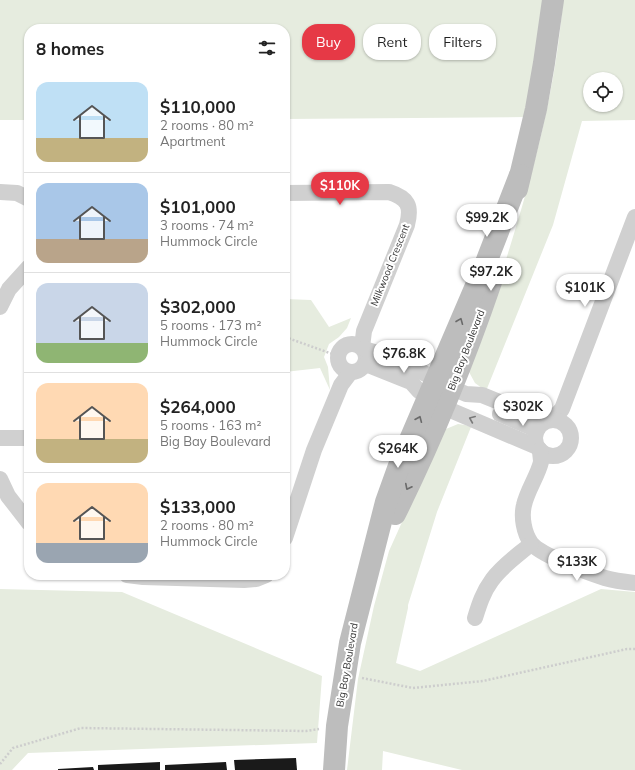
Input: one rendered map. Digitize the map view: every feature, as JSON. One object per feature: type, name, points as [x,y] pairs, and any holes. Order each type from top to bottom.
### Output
[{"type":"street","name":"Big Bay Boulevard","points":[[334,770],[337,726],[345,675],[359,605],[386,502],[400,463],[441,392],[487,260],[520,175],[536,109],[553,0]]},
{"type":"street","points":[[0,192],[17,193],[24,196]]},
{"type":"street","name":"Milkwood Crescent","points":[[290,193],[389,192],[396,194],[408,205],[410,213],[407,225],[353,362],[307,468],[290,522]]},
{"type":"street","points":[[635,217],[552,421],[535,439],[542,454],[524,504],[524,524],[526,534],[532,544],[546,554],[605,578],[621,582],[635,582]]},
{"type":"street","points":[[0,307],[8,288],[24,272]]},
{"type":"street","points":[[353,362],[393,358],[441,392],[542,454],[559,454],[565,450],[569,444],[569,429],[552,421],[482,395],[441,392],[407,390],[353,362]]},
{"type":"street","points":[[0,438],[24,438]]},
{"type":"street","points":[[0,479],[8,496],[24,517]]},
{"type":"street","points":[[475,618],[481,600],[492,580],[505,566],[532,544]]},
{"type":"path","points":[[290,339],[353,362]]},
{"type":"path","points":[[345,675],[413,688],[483,681],[635,649]]},
{"type":"path","points":[[0,764],[13,748],[82,728],[306,731],[337,726]]},
{"type":"shaded area","points":[[0,0],[545,0],[525,117],[290,119],[290,24],[24,24],[24,120],[0,120]]},
{"type":"shaded area","points":[[563,0],[635,0],[635,120],[582,121],[553,225],[486,391],[475,383],[469,372],[514,235],[550,95],[558,48]]},
{"type":"shaded area","points":[[290,299],[311,300],[329,327],[351,318],[347,328],[339,337],[329,344],[324,357],[328,367],[330,390],[320,368],[290,371]]},
{"type":"shaded area","points":[[458,424],[471,427],[437,512],[408,605],[396,663],[420,671],[601,589],[635,592],[635,770],[462,770],[383,751],[382,770],[347,770],[358,679],[374,606],[389,551],[442,433],[446,429]]},
{"type":"shaded area","points":[[0,589],[122,592],[322,676],[317,743],[28,753],[12,770],[0,770]]},
{"type":"building","points":[[296,758],[297,770],[235,770],[234,760]]},
{"type":"building","points":[[160,762],[160,770],[98,770],[98,765]]},
{"type":"building","points":[[226,762],[227,770],[165,770],[165,765]]},
{"type":"building","points":[[93,767],[94,770],[58,770],[58,769]]}]
